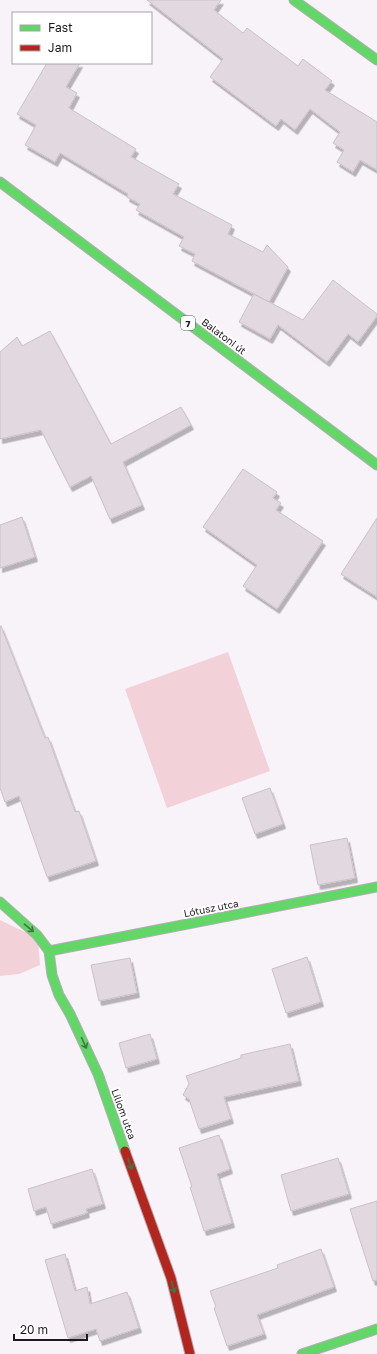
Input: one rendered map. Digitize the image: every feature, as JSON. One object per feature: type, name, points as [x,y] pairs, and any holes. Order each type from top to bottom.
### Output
[{"type":"street","points":[[294,0],[377,60]]},
{"type":"street","name":"Balatoni út","points":[[0,182],[377,465]]},
{"type":"street","name":"Lótusz utca","points":[[49,951],[377,887]]},
{"type":"street","name":"Liliom utca","points":[[0,902],[38,935],[49,951],[52,975],[98,1074],[171,1278],[190,1354]]},
{"type":"street","points":[[302,1354],[377,1329]]},
{"type":"shaded area","points":[[228,652],[270,771],[167,808],[125,689]]},
{"type":"shaded area","points":[[0,920],[29,934],[38,941],[40,965],[19,974],[0,976]]},
{"type":"building","points":[[147,0],[221,0],[214,10],[243,33],[247,28],[298,66],[303,59],[332,81],[325,90],[377,122],[377,170],[360,160],[353,172],[337,162],[344,150],[333,143],[340,132],[310,109],[295,130],[281,119],[276,126],[210,77],[223,59]]},
{"type":"building","points":[[46,64],[79,64],[66,87],[77,93],[69,108],[136,149],[131,157],[179,184],[173,194],[232,225],[228,234],[263,252],[267,245],[288,267],[269,302],[192,261],[195,254],[179,246],[184,237],[136,210],[140,204],[127,197],[128,194],[60,153],[55,162],[25,145],[36,125],[17,114]]},
{"type":"building","points":[[333,280],[377,314],[377,316],[358,342],[348,334],[327,362],[278,325],[270,339],[239,322],[254,294],[303,320]]},
{"type":"building","points":[[50,331],[111,444],[181,407],[191,425],[123,462],[142,505],[110,519],[91,476],[70,487],[41,430],[0,439],[0,352],[17,337],[22,346]]},
{"type":"building","points":[[243,469],[277,492],[273,498],[281,503],[276,510],[323,541],[277,609],[243,586],[257,565],[203,527]]},
{"type":"building","points":[[22,517],[35,557],[0,568],[0,525]]},
{"type":"building","points":[[377,518],[377,597],[341,574]]},
{"type":"building","points":[[0,626],[45,738],[48,737],[75,812],[79,811],[96,861],[47,877],[19,796],[5,802],[0,788]]},
{"type":"building","points":[[270,788],[283,824],[255,834],[242,798]]},
{"type":"building","points":[[347,838],[355,878],[318,885],[310,845]]},
{"type":"building","points":[[307,957],[321,1002],[286,1013],[272,969]]},
{"type":"building","points":[[130,958],[137,993],[99,1001],[91,965]]},
{"type":"building","points":[[150,1034],[157,1059],[126,1068],[119,1043]]},
{"type":"building","points":[[290,1044],[299,1081],[224,1097],[231,1119],[199,1129],[189,1099],[183,1095],[189,1084],[186,1076],[241,1058],[241,1055]]},
{"type":"building","points":[[219,1135],[230,1169],[217,1174],[232,1223],[204,1231],[179,1148]]},
{"type":"building","points":[[338,1158],[349,1194],[291,1211],[281,1175]]},
{"type":"building","points":[[92,1169],[103,1204],[86,1209],[87,1213],[51,1224],[46,1207],[34,1211],[28,1189]]},
{"type":"building","points":[[377,1201],[377,1280],[373,1281],[350,1209]]},
{"type":"building","points":[[321,1249],[334,1287],[257,1315],[264,1334],[227,1346],[210,1291],[278,1268],[277,1265]]},
{"type":"building","points":[[65,1254],[75,1291],[87,1287],[90,1304],[127,1292],[139,1328],[100,1341],[96,1329],[68,1338],[45,1260]]},
{"type":"traffic: fast","points":[[294,0],[377,60]]},
{"type":"traffic: fast","points":[[0,182],[377,465]]},
{"type":"traffic: fast","points":[[49,951],[377,887]]},
{"type":"traffic: fast","points":[[0,902],[37,935],[49,951],[52,975],[59,995],[70,1014],[98,1074],[125,1151]]},
{"type":"traffic: fast","points":[[302,1354],[377,1329]]},
{"type":"traffic: jam","points":[[125,1151],[171,1278],[190,1354]]}]
